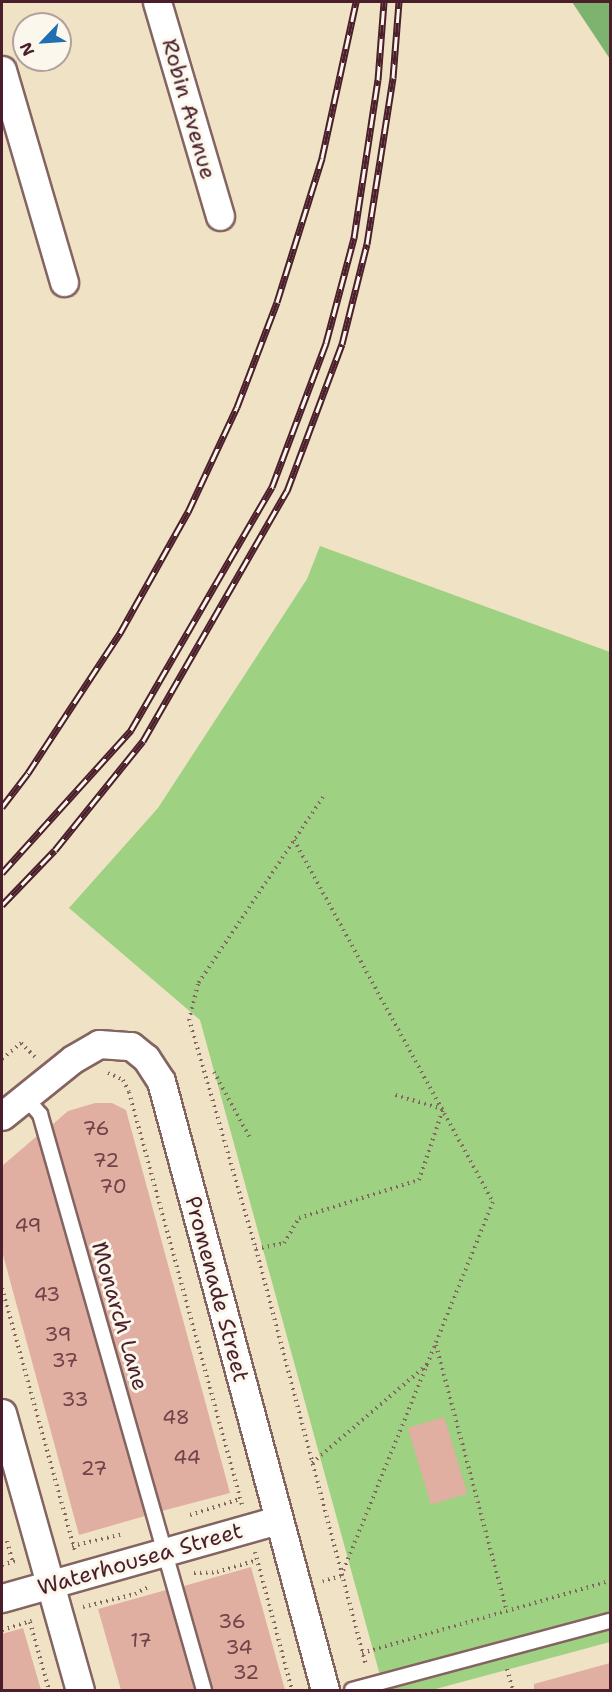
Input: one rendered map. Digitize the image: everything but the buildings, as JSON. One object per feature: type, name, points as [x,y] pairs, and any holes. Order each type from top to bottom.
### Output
[{"type":"street","name":"Robin Avenue","points":[[157,2],[220,216]]},
{"type":"street","points":[[2,70],[64,282]]},
{"type":"street","name":"Promenade Street","points":[[2,1116],[73,1059],[99,1044],[130,1046],[146,1058],[161,1081],[325,1690]]},
{"type":"street","points":[[2,1413],[80,1690]]},
{"type":"street","name":"Waterhousea Street","points":[[2,1598],[84,1574],[170,1563],[248,1528],[278,1520]]},
{"type":"lane","name":"Monarch Lane","points":[[25,1096],[40,1114],[170,1563],[204,1690]]},
{"type":"lane","points":[[352,1690],[610,1621]]},
{"type":"path","points":[[323,797],[198,984],[191,1001],[189,1019],[256,1250],[372,1686]]},
{"type":"path","points":[[294,840],[493,1202],[341,1576]]},
{"type":"path","points":[[214,1072],[250,1138]]},
{"type":"path","points":[[129,1092],[292,1690]]},
{"type":"path","points":[[395,1095],[443,1109]]},
{"type":"path","points":[[256,1250],[284,1243],[299,1218],[419,1180],[443,1109]]},
{"type":"path","points":[[2,1288],[73,1545],[84,1574],[86,1607],[89,1617]]},
{"type":"path","points":[[436,1344],[507,1611]]},
{"type":"path","points":[[312,1463],[428,1363]]},
{"type":"path","points":[[2,1630],[135,1594],[170,1563],[217,1572],[257,1560]]},
{"type":"path","points":[[267,1596],[341,1576]]},
{"type":"path","points":[[362,1653],[610,1581]]},
{"type":"path","points":[[507,1667],[513,1690]]},
{"type":"green space","points":[[572,2],[610,2],[610,59]]},
{"type":"green space","points":[[320,546],[610,652],[610,1642],[432,1690],[384,1690],[200,1020],[69,908],[158,808],[307,579]]},
{"type":"railway","points":[[2,807],[28,773],[120,633],[188,512],[237,407],[277,302],[322,158],[356,2]]},
{"type":"railway","points":[[2,873],[131,730],[272,487],[326,343],[354,238],[378,80],[384,2]]},
{"type":"railway","points":[[2,905],[55,850],[143,741],[287,491],[342,344],[367,244],[393,78],[399,2]]}]
